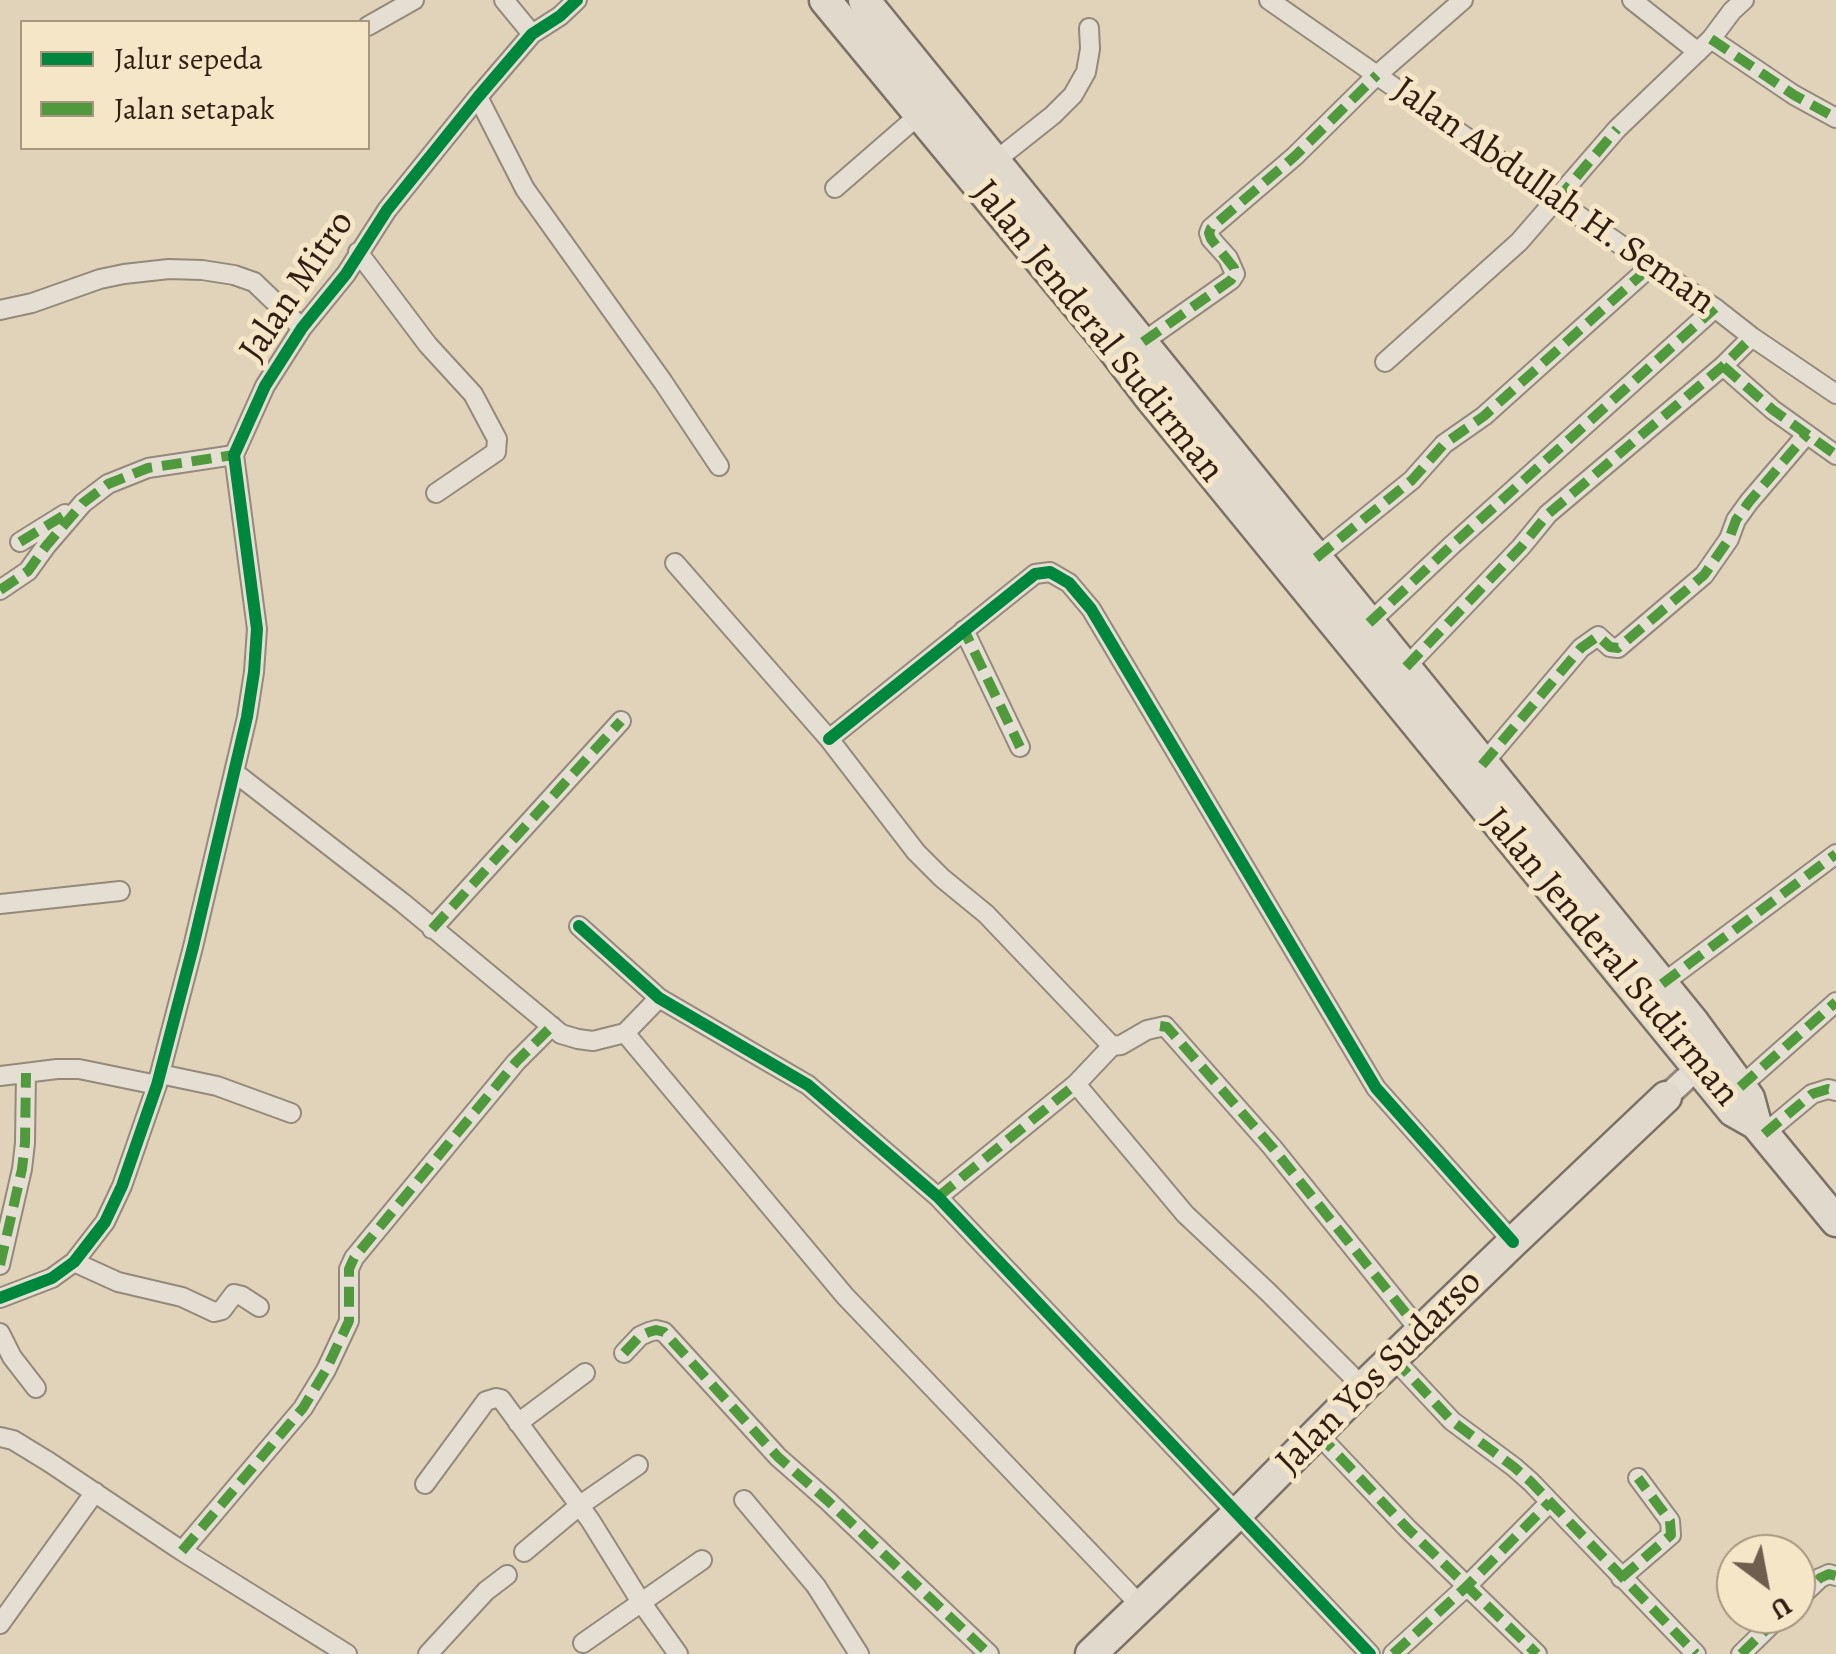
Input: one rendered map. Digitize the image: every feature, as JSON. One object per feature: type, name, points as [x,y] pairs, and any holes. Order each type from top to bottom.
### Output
[{"type":"highway","name":"Jalan Jenderal Sudirman","points":[[825,0],[1106,340],[1316,558],[1662,984],[1733,1112],[1760,1129]]},
{"type":"highway","name":"Jalan Jenderal Sudirman","points":[[864,0],[1143,342],[1204,441],[1706,1060],[1749,1098],[1760,1129]]},
{"type":"highway","name":"Jalan Yos Sudarso","points":[[1109,1648],[1142,1606],[1666,1097]]},
{"type":"highway","points":[[1760,1129],[1836,1221]]},
{"type":"street","points":[[370,25],[414,0]]},
{"type":"street","points":[[504,0],[532,34]]},
{"type":"street","name":"Jalan Mitro","points":[[234,455],[265,386],[302,328],[346,274],[386,210],[532,34],[577,0]]},
{"type":"street","name":"Jalan Abdullah H. Seman","points":[[1269,0],[1836,394]]},
{"type":"street","points":[[1143,342],[1235,274],[1211,239],[1211,228],[1296,156],[1377,75],[1463,0]]},
{"type":"street","points":[[1632,0],[1704,46],[1836,118]]},
{"type":"street","points":[[1386,362],[1519,242],[1617,130],[1704,46],[1744,0]]},
{"type":"street","points":[[995,161],[1053,116],[1073,95],[1086,72],[1089,28]]},
{"type":"street","points":[[478,97],[525,189],[719,466]]},
{"type":"street","points":[[835,188],[919,115]]},
{"type":"street","points":[[358,252],[428,345],[472,394],[497,439],[496,452],[436,494]]},
{"type":"street","points":[[1316,558],[1412,480],[1444,444],[1484,416],[1651,266]]},
{"type":"street","points":[[0,310],[124,274],[202,270],[234,274],[254,282],[302,328]]},
{"type":"street","points":[[1369,623],[1715,308]]},
{"type":"street","points":[[1406,667],[1548,514],[1723,366],[1752,336]]},
{"type":"street","points":[[1723,366],[1773,410],[1836,455]]},
{"type":"street","points":[[1482,765],[1581,648],[1598,636],[1610,647],[1618,648],[1704,575],[1749,502],[1806,434]]},
{"type":"street","points":[[0,1298],[43,1282],[74,1262],[104,1222],[122,1186],[158,1079],[194,947],[246,723],[257,629],[234,455],[148,468],[108,484],[20,542]]},
{"type":"street","points":[[0,590],[28,570],[83,503]]},
{"type":"street","points":[[675,563],[830,738],[916,852],[986,914],[1112,1046]]},
{"type":"street","points":[[830,738],[1036,574],[1050,572],[1068,583],[1091,609],[1376,1088],[1513,1242]]},
{"type":"street","points":[[964,630],[1020,747]]},
{"type":"street","points":[[432,929],[621,721]]},
{"type":"street","points":[[234,772],[569,1037],[593,1041],[626,1032],[660,998]]},
{"type":"street","points":[[1662,984],[1836,854]]},
{"type":"street","points":[[0,904],[120,891]]},
{"type":"street","points":[[579,926],[660,998],[808,1085],[938,1197],[1370,1654]]},
{"type":"street","points":[[1740,1087],[1836,1002]]},
{"type":"street","points":[[182,1551],[303,1408],[326,1370],[350,1321],[349,1269],[354,1258],[516,1062],[552,1026]]},
{"type":"street","points":[[938,1197],[1076,1084],[1112,1046],[1160,1026],[1168,1027],[1272,1147],[1422,1332]]},
{"type":"street","points":[[626,1032],[845,1296],[1142,1606]]},
{"type":"street","name":"Jalan Yos Sudarso","points":[[1666,1097],[1706,1060]]},
{"type":"street","points":[[0,1076],[79,1069],[216,1086],[292,1113]]},
{"type":"street","points":[[0,1265],[22,1169],[26,1073]]},
{"type":"street","points":[[1076,1084],[1185,1214],[1363,1388]]},
{"type":"street","points":[[1760,1129],[1812,1094],[1828,1088],[1836,1091]]},
{"type":"street","points":[[74,1262],[118,1282],[182,1298],[214,1312],[222,1310],[234,1294],[260,1307]]},
{"type":"street","points":[[624,1352],[640,1336],[656,1330],[664,1332],[778,1457],[989,1654]]},
{"type":"street","points":[[0,1332],[12,1357],[36,1388]]},
{"type":"street","points":[[1394,1359],[1452,1421],[1514,1467],[1550,1502],[1696,1654]]},
{"type":"street","points":[[518,1424],[585,1373]]},
{"type":"street","points":[[425,1484],[486,1401],[501,1399],[579,1506],[678,1654]]},
{"type":"street","points":[[1318,1434],[1466,1587],[1537,1654]]},
{"type":"street","points":[[0,1437],[13,1440],[347,1654]]},
{"type":"street","points":[[524,1552],[638,1464]]},
{"type":"street","points":[[1621,1578],[1671,1534],[1670,1521],[1638,1478]]},
{"type":"street","points":[[0,1624],[95,1492]]},
{"type":"street","points":[[744,1500],[816,1586],[859,1654]]},
{"type":"street","points":[[1393,1654],[1550,1502]]},
{"type":"street","points":[[583,1643],[702,1560]]},
{"type":"street","points":[[428,1654],[486,1591],[508,1575]]},
{"type":"street","points":[[1740,1654],[1761,1634]]},
{"type":"marked path","points":[[1711,39],[1836,118]]},
{"type":"marked path","points":[[1143,342],[1231,280],[1234,268],[1211,239],[1211,228],[1295,156],[1377,75]]},
{"type":"marked path","points":[[1557,200],[1617,129]]},
{"type":"marked path","points":[[1316,558],[1412,480],[1444,444],[1484,416],[1651,266]]},
{"type":"marked path","points":[[1369,623],[1715,308]]},
{"type":"marked path","points":[[1406,667],[1548,514],[1752,337]]},
{"type":"marked path","points":[[1723,366],[1773,410],[1836,455]]},
{"type":"marked path","points":[[1482,765],[1581,648],[1598,636],[1610,647],[1618,648],[1704,575],[1749,502],[1807,434]]},
{"type":"marked path","points":[[0,590],[28,571],[83,503],[108,484],[148,468],[234,455]]},
{"type":"marked path","points":[[20,542],[66,514]]},
{"type":"marked path","points":[[959,634],[964,630],[1020,747]]},
{"type":"marked path","points":[[432,929],[621,721]]},
{"type":"marked path","points":[[1662,984],[1836,854]]},
{"type":"marked path","points":[[1740,1087],[1836,1002]]},
{"type":"marked path","points":[[182,1551],[303,1408],[326,1370],[349,1321],[349,1269],[354,1258],[516,1062],[552,1026]]},
{"type":"marked path","points":[[1160,1026],[1167,1027],[1272,1147],[1421,1332]]},
{"type":"marked path","points":[[0,1265],[22,1169],[26,1073]]},
{"type":"marked path","points":[[938,1197],[1076,1084]]},
{"type":"marked path","points":[[1764,1134],[1812,1094],[1836,1091]]},
{"type":"marked path","points":[[624,1353],[640,1336],[656,1330],[664,1332],[778,1457],[989,1654]]},
{"type":"marked path","points":[[1394,1359],[1452,1421],[1531,1482],[1696,1654]]},
{"type":"marked path","points":[[1318,1434],[1408,1529],[1537,1654]]},
{"type":"marked path","points":[[1621,1578],[1671,1535],[1670,1521],[1638,1478]]},
{"type":"marked path","points":[[1393,1654],[1550,1502]]},
{"type":"marked path","points":[[1816,1582],[1829,1574],[1836,1576]]},
{"type":"marked path","points":[[1741,1654],[1762,1634]]},
{"type":"cycle path","points":[[0,1298],[52,1278],[74,1262],[105,1222],[122,1186],[157,1085],[193,947],[254,672],[257,629],[234,455],[265,386],[387,210],[532,34],[577,0]]},
{"type":"cycle path","points":[[829,739],[1035,574],[1050,572],[1069,583],[1091,609],[1376,1088],[1513,1242]]},
{"type":"cycle path","points":[[579,926],[659,998],[808,1085],[938,1197],[1370,1654]]}]
